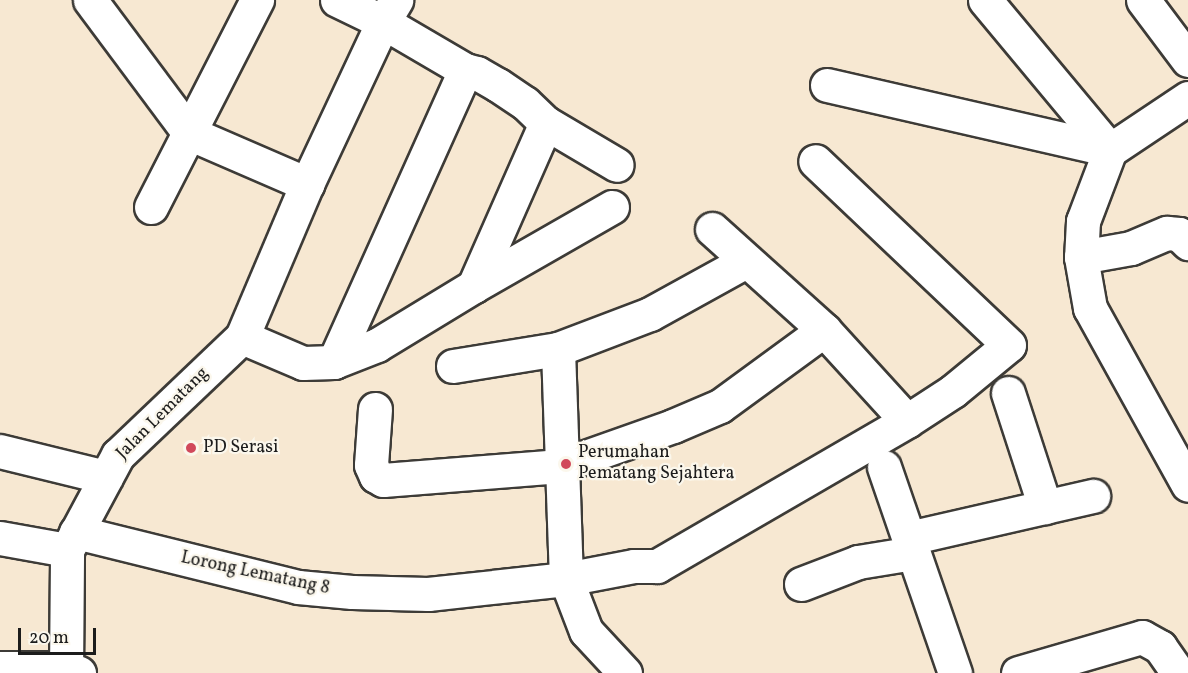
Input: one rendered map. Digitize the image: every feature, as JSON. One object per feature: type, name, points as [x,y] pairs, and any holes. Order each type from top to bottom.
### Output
[{"type":"street","points":[[90,0],[189,133],[307,184]]},
{"type":"street","points":[[151,207],[257,0]]},
{"type":"street","points":[[337,0],[390,11],[465,70],[477,73],[504,89],[525,103],[546,123],[617,165]]},
{"type":"street","points":[[985,0],[1110,150]]},
{"type":"street","points":[[1143,0],[1188,60]]},
{"type":"street","points":[[390,11],[307,184],[242,337],[303,363],[334,362],[377,345],[612,207]]},
{"type":"street","points":[[334,362],[465,70]]},
{"type":"street","points":[[827,85],[1110,150]]},
{"type":"street","points":[[1188,98],[1110,150],[1083,221],[1081,257],[1090,308],[1150,421],[1188,485]]},
{"type":"street","points":[[474,286],[546,123]]},
{"type":"street","name":"Lorong Lematang 8","points":[[0,538],[71,541],[298,587],[352,592],[428,594],[566,579],[634,566],[657,566],[907,421],[953,390],[1009,345],[815,161]]},
{"type":"street","points":[[712,229],[824,330],[907,421]]},
{"type":"street","points":[[1081,257],[1131,248],[1167,233],[1179,234],[1188,243]]},
{"type":"street","points":[[453,366],[558,350],[650,314],[746,261]]},
{"type":"street","points":[[375,410],[371,465],[376,477],[383,480],[560,466],[673,426],[720,406],[824,330]]},
{"type":"street","name":"Jalan Lematang","points":[[71,671],[71,541],[118,455],[242,337]]},
{"type":"street","points":[[558,350],[560,466],[566,579],[586,631],[625,673]]},
{"type":"street","points":[[1008,393],[1045,507]]},
{"type":"street","points":[[0,451],[106,477]]},
{"type":"street","points":[[884,467],[955,673]]},
{"type":"street","points":[[801,584],[911,545],[1045,507],[1093,496]]},
{"type":"street","points":[[1018,673],[1142,637],[1160,646],[1178,673]]},
{"type":"street","points":[[0,668],[71,671]]},
{"type":"place","name":"PD Serasi","points":[[191,448]]},
{"type":"place","name":"Perumahan Pematang Sejahtera","points":[[566,464]]}]
